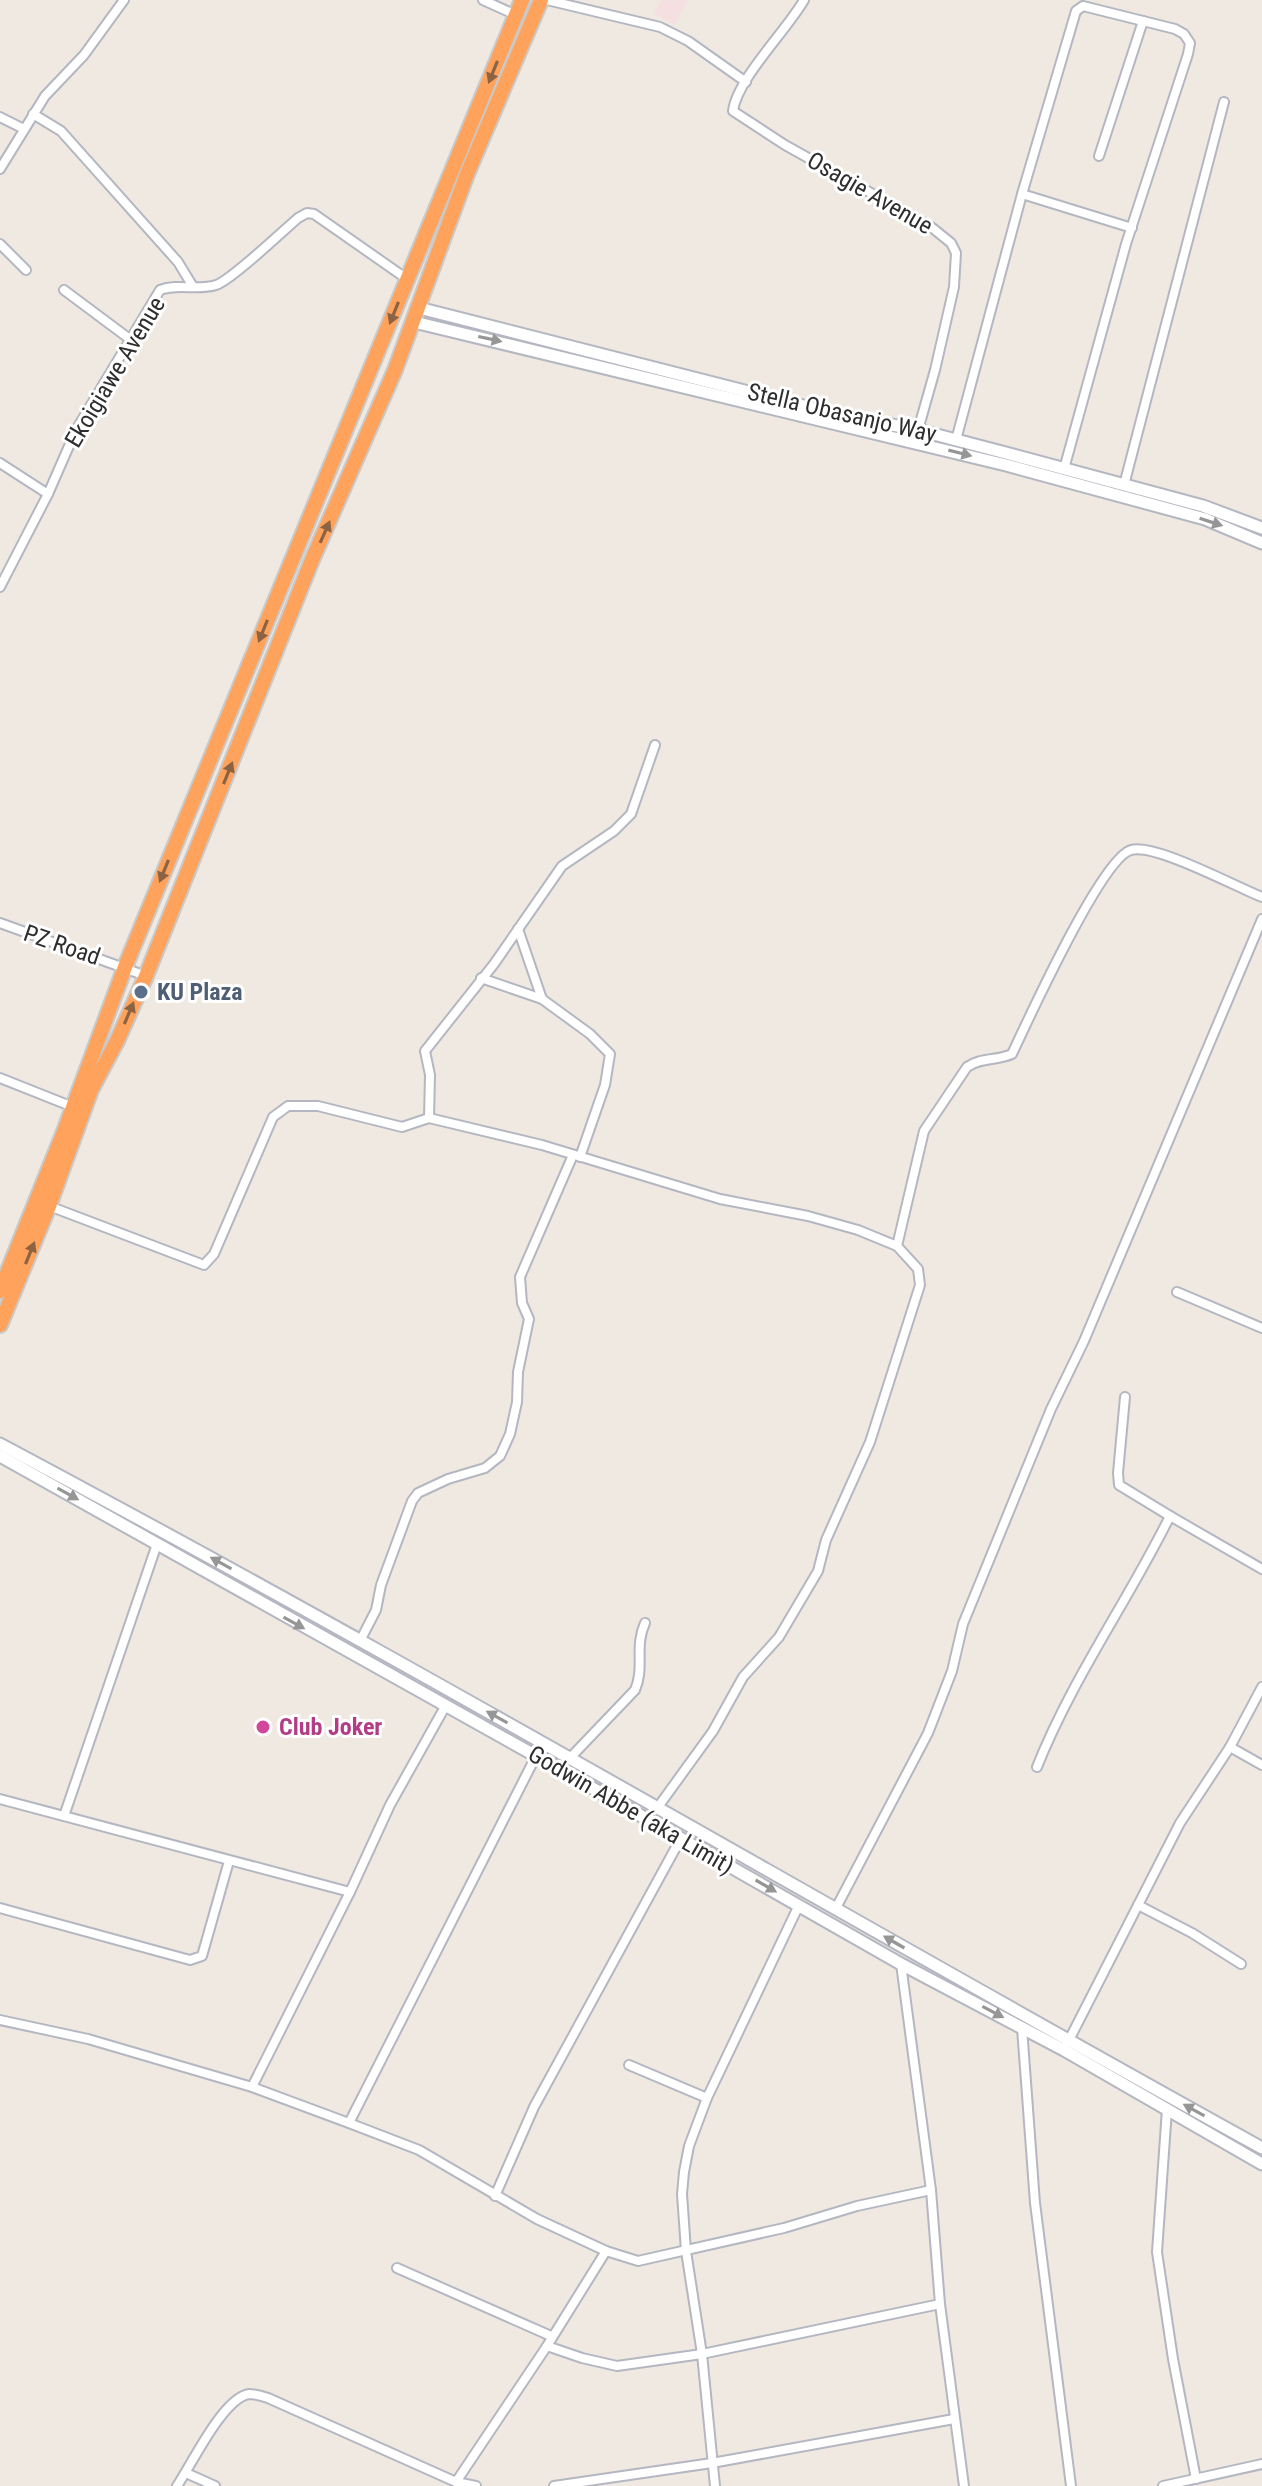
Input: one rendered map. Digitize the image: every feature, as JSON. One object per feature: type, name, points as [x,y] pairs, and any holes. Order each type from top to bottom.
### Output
[{"type":"highway","points":[[0,1291],[125,967],[522,0]]},
{"type":"highway","points":[[0,1325],[49,1206],[91,1090],[146,976],[312,560],[414,322],[467,174],[544,0]]},
{"type":"street","points":[[0,169],[45,96],[84,55],[124,0]]},
{"type":"street","points":[[483,0],[516,15]]},
{"type":"street","points":[[544,0],[660,27],[688,41],[746,82],[804,0]]},
{"type":"street","points":[[956,440],[1022,194],[1078,9],[1083,6],[1175,29],[1184,34],[1190,43],[1132,228],[1064,469]]},
{"type":"street","points":[[1099,156],[1143,21]]},
{"type":"street","name":"Osagie Avenue","points":[[746,82],[733,107],[738,116],[930,226],[951,243],[956,253],[954,287],[918,430]]},
{"type":"street","points":[[1124,485],[1224,102]]},
{"type":"street","points":[[33,114],[61,131],[178,262],[192,285]]},
{"type":"street","points":[[0,117],[24,129]]},
{"type":"street","points":[[1022,194],[1132,228]]},
{"type":"street","name":"Ekoigiawe Avenue","points":[[0,587],[48,494],[76,430],[160,290],[221,284],[307,213],[314,214],[407,279]]},
{"type":"street","points":[[0,244],[26,270]]},
{"type":"street","points":[[64,290],[131,340]]},
{"type":"street","name":"Stella Obasanjo Way","points":[[419,308],[831,413],[918,430],[1203,506],[1262,528]]},
{"type":"street","points":[[414,322],[1006,465],[1205,519],[1262,543]]},
{"type":"street","points":[[0,463],[48,494]]},
{"type":"street","points":[[429,1118],[430,1075],[425,1051],[562,866],[614,831],[631,814],[655,745]]},
{"type":"street","points":[[897,1246],[924,1131],[967,1067],[976,1060],[1003,1058],[1012,1054],[1077,924],[1117,861],[1130,850],[1143,850],[1175,858],[1262,897]]},
{"type":"street","points":[[836,1908],[928,1733],[952,1671],[963,1624],[1051,1409],[1084,1341],[1262,919]]},
{"type":"street","name":"PZ Road","points":[[0,923],[146,976]]},
{"type":"street","points":[[518,929],[542,999]]},
{"type":"street","points":[[360,1641],[376,1610],[381,1585],[412,1501],[418,1493],[448,1479],[485,1468],[500,1456],[510,1434],[529,1319],[522,1303],[520,1277],[577,1156],[605,1085],[610,1054],[590,1034],[542,999],[481,978]]},
{"type":"street","points":[[0,1078],[73,1107]]},
{"type":"street","points":[[49,1206],[204,1265],[214,1254],[273,1117],[288,1106],[318,1106],[402,1127],[429,1118],[577,1156],[720,1199],[808,1216],[858,1230],[897,1246],[918,1269],[920,1285],[870,1442],[826,1540],[818,1571],[779,1637],[743,1677],[713,1731],[658,1807]]},
{"type":"street","points":[[1177,1292],[1262,1328]]},
{"type":"street","points":[[1125,1397],[1119,1485],[1262,1569]]},
{"type":"street","name":"Godwin Abbe (aka Limit)","points":[[0,1444],[360,1641],[836,1908],[1262,2164]]},
{"type":"street","name":"Godwin Abbe (aka Limit)","points":[[0,1456],[901,1964],[1022,2028],[1067,2045],[1262,2148]]},
{"type":"street","points":[[1037,1767],[1050,1733],[1144,1569],[1170,1516]]},
{"type":"street","points":[[64,1816],[157,1544]]},
{"type":"street","points":[[569,1759],[635,1690],[641,1677],[639,1636],[645,1623]]},
{"type":"street","points":[[1067,2045],[1180,1823],[1230,1747],[1262,1687]]},
{"type":"street","points":[[252,2087],[390,1805],[446,1705]]},
{"type":"street","points":[[1230,1747],[1262,1765]]},
{"type":"street","points":[[349,2123],[536,1756]]},
{"type":"street","points":[[0,1799],[350,1892]]},
{"type":"street","points":[[495,2196],[534,2107],[681,1838]]},
{"type":"street","points":[[0,1908],[190,1960],[202,1956],[229,1861]]},
{"type":"street","points":[[715,2486],[702,2354],[686,2251],[684,2172],[689,2146],[707,2098],[799,1905]]},
{"type":"street","points":[[1138,1905],[1192,1933],[1241,1964]]},
{"type":"street","points":[[901,1964],[931,2190],[940,2304],[964,2486]]},
{"type":"street","points":[[926,1977],[933,1964]]},
{"type":"street","points":[[0,2020],[88,2039],[252,2087],[349,2123],[419,2150],[495,2196],[606,2251],[638,2261],[931,2190]]},
{"type":"street","points":[[1022,2028],[1035,2203],[1071,2486]]},
{"type":"street","points":[[629,2065],[707,2098]]},
{"type":"street","points":[[1167,2109],[1157,2252],[1170,2345],[1196,2479]]},
{"type":"street","points":[[456,2482],[606,2251]]},
{"type":"street","points":[[397,2268],[551,2336]]},
{"type":"street","points":[[547,2346],[617,2366],[702,2354],[940,2304]]},
{"type":"street","points":[[177,2486],[217,2422],[235,2401],[247,2394],[268,2398],[456,2482],[476,2486]]},
{"type":"street","points":[[554,2486],[712,2463],[954,2419]]},
{"type":"street","points":[[1163,2486],[1262,2464]]},
{"type":"street","points":[[186,2473],[215,2486]]},
{"type":"shaded area","points":[[661,0],[687,0],[675,25],[654,14]]},
{"type":"place","name":"KU Plaza","points":[[141,992]]},
{"type":"place","name":"Club Joker","points":[[263,1727]]}]
